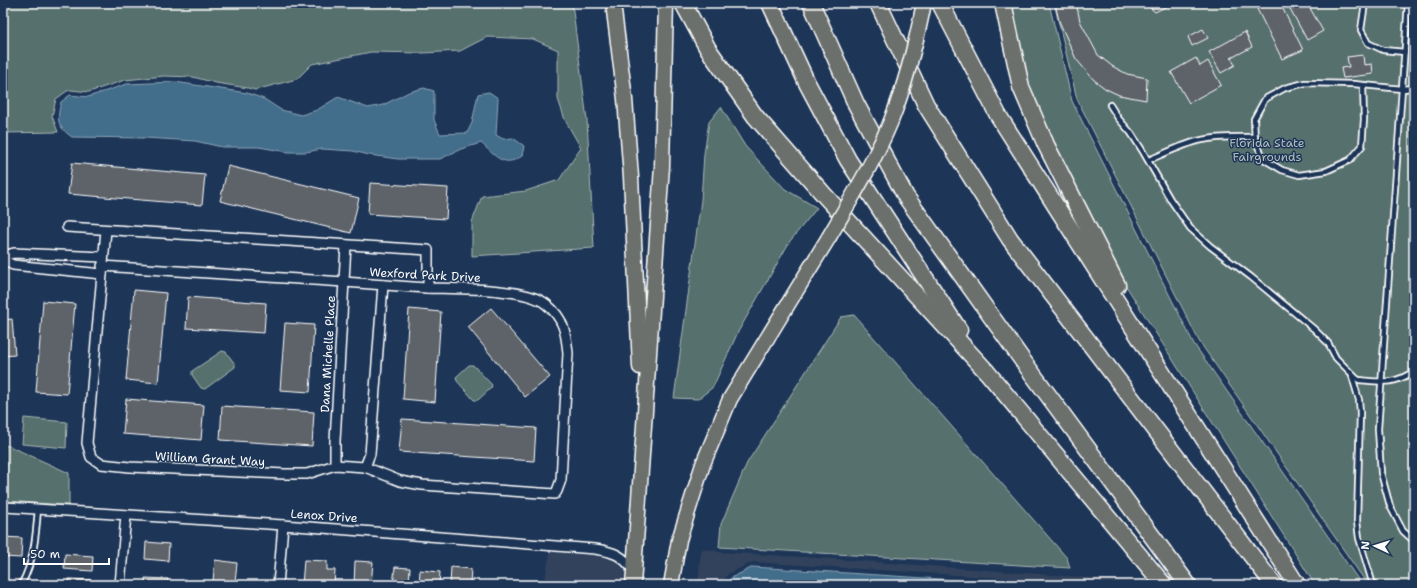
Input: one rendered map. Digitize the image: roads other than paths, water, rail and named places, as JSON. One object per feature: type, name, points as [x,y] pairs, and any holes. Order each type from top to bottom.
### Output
[{"type":"highway","points":[[683,3],[708,49],[755,116],[832,203],[987,372],[1164,585]]},
{"type":"highway","points":[[770,3],[807,84],[848,160],[987,372]]},
{"type":"highway","points":[[811,3],[856,104],[906,197],[1023,361],[1188,585]]},
{"type":"highway","points":[[878,3],[926,105],[1010,239],[1274,585]]},
{"type":"highway","points":[[940,3],[998,115],[1298,585]]},
{"type":"highway","points":[[1002,3],[1021,87],[1039,130],[1158,367]]},
{"type":"main road","points":[[613,3],[625,99],[631,177],[644,433]]},
{"type":"main road","points":[[633,578],[662,166],[666,3]]},
{"type":"main road","points":[[671,585],[679,540],[703,464],[730,399],[829,237],[869,168],[891,121],[913,54],[924,3]]},
{"type":"street","points":[[67,227],[428,250],[428,288]]},
{"type":"street","name":"William Grant Way","points":[[106,230],[87,443],[91,457],[101,464],[130,467],[285,474],[306,474],[335,465],[365,468],[400,481],[422,485],[555,494]]},
{"type":"street","name":"Dana Michelle Place","points":[[335,465],[346,245]]},
{"type":"street","name":"Wexford Park Drive","points":[[3,256],[14,253],[102,266]]},
{"type":"street","name":"Wexford Park Drive","points":[[3,260],[13,265],[102,266],[344,282],[383,286],[482,290],[527,295],[546,304],[559,318],[566,332],[568,353],[561,480],[558,491],[555,494]]},
{"type":"street","points":[[365,468],[370,454],[383,286]]},
{"type":"street","name":"Lenox Drive","points":[[5,507],[284,525],[595,549],[619,555],[633,578]]},
{"type":"street","points":[[120,585],[126,515]]},
{"type":"street","points":[[278,585],[284,525]]},
{"type":"lane","points":[[1364,3],[1361,30],[1368,43],[1383,50],[1405,52]]},
{"type":"lane","points":[[1408,3],[1378,429],[1380,473],[1390,506],[1403,531],[1414,542]]},
{"type":"lane","points":[[1363,85],[1364,119],[1362,146],[1350,160],[1326,171],[1299,175],[1282,170],[1265,160],[1255,141],[1254,119],[1265,99],[1285,88],[1305,83],[1363,85],[1402,90],[1414,88]]},
{"type":"lane","points":[[1110,105],[1149,160],[1170,198],[1190,228],[1210,246],[1314,328],[1328,342],[1336,358],[1358,380],[1381,382],[1403,378],[1414,370]]},
{"type":"lane","points":[[1149,160],[1201,140],[1226,137],[1255,137]]},
{"type":"lane","points":[[1352,374],[1359,400],[1360,413],[1357,521],[1359,538],[1373,585]]},
{"type":"lane","points":[[21,585],[28,572],[36,532],[38,509]]},
{"type":"park label","name":"Florida State Fairgrounds","points":[[1267,150]]}]
